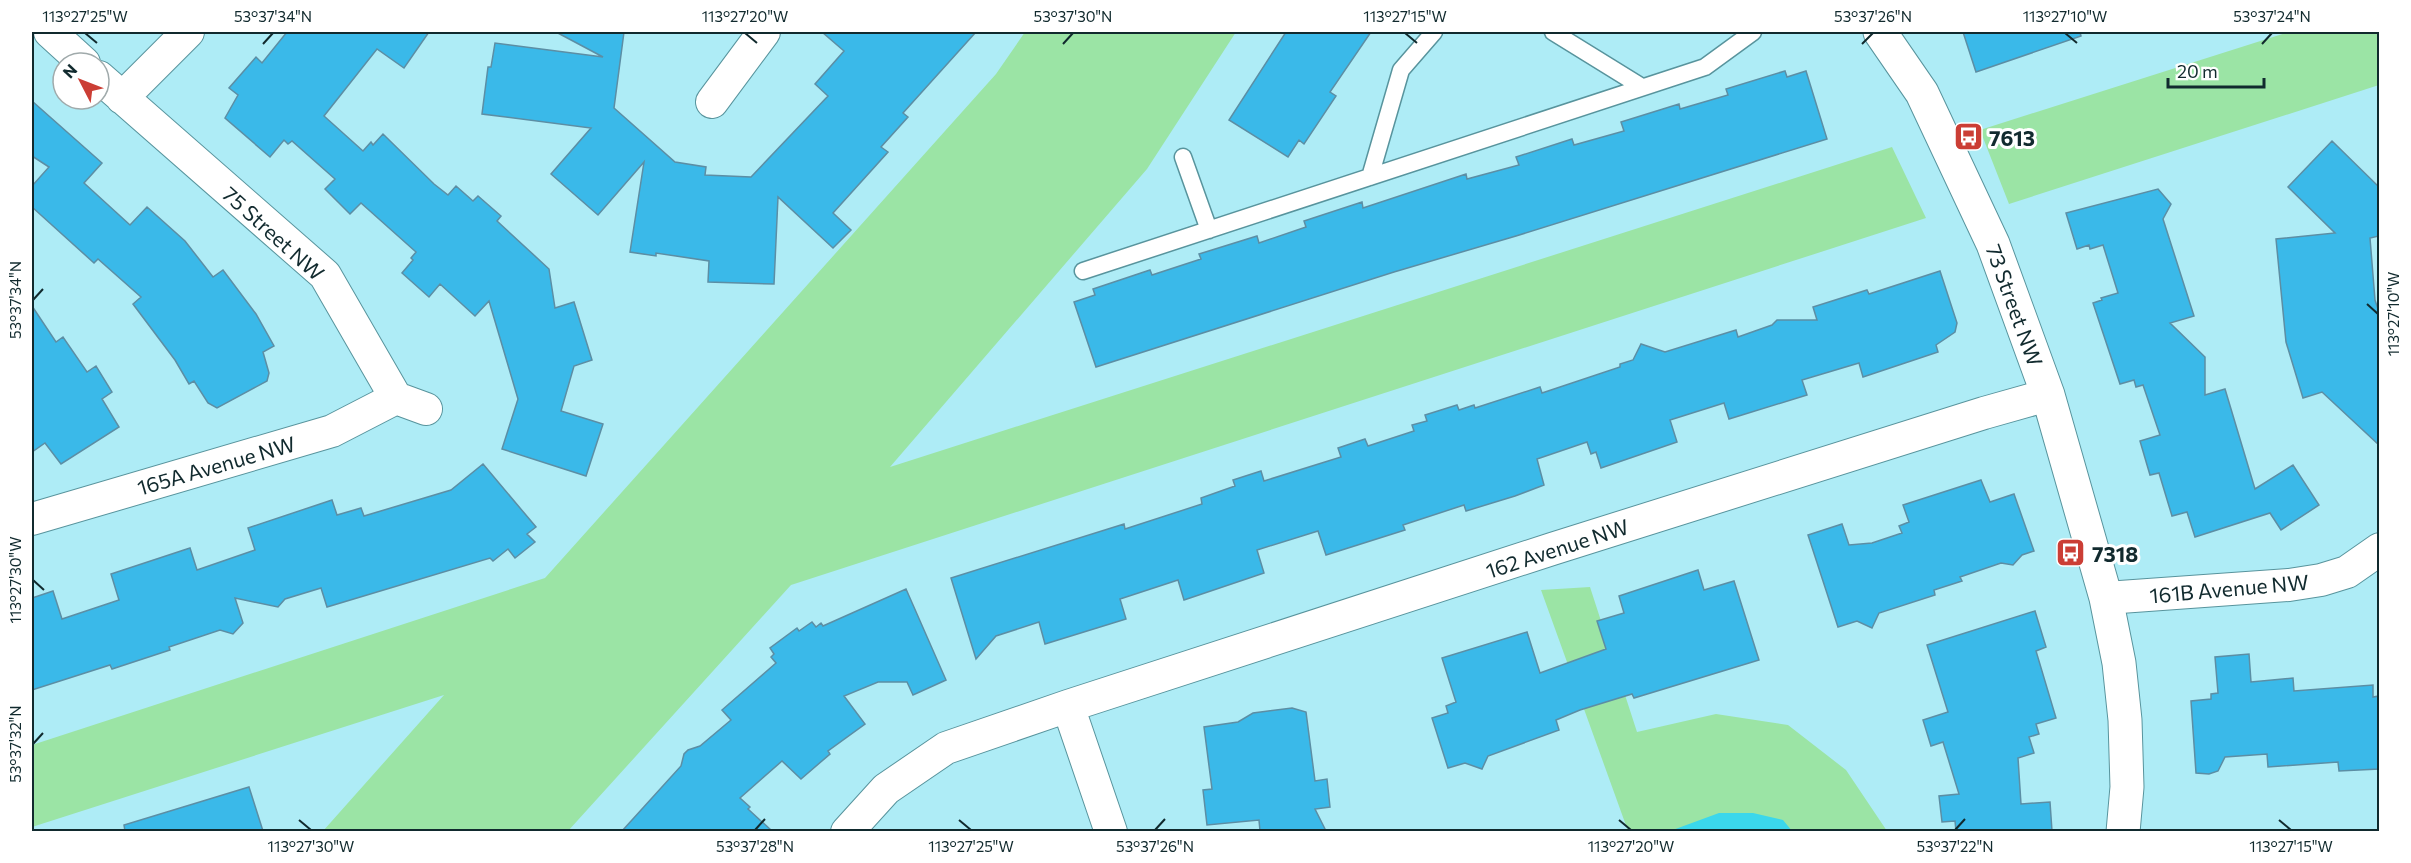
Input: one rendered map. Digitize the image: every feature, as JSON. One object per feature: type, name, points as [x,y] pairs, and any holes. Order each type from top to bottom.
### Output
[{"type":"street","points":[[50,32],[71,51]]},
{"type":"street","points":[[122,98],[188,32]]},
{"type":"street","points":[[712,102],[764,32]]},
{"type":"street","name":"73 Street NW","points":[[1880,32],[1922,93],[1993,243],[2048,395],[2106,598],[2119,663],[2125,720],[2127,787],[2123,831]]},
{"type":"street","name":"75 Street NW","points":[[111,88],[325,275],[396,398]]},
{"type":"street","name":"162 Avenue NW","points":[[847,831],[886,789],[946,748],[1068,705],[1552,549],[2048,395]]},
{"type":"street","points":[[396,398],[426,409]]},
{"type":"street","name":"165A Avenue NW","points":[[32,519],[332,431],[396,398]]},
{"type":"street","name":"161B Avenue NW","points":[[2106,598],[2289,585],[2321,580],[2347,572],[2379,549]]},
{"type":"street","points":[[1068,705],[1111,831]]},
{"type":"lane","points":[[1370,177],[1401,70],[1434,32]]},
{"type":"lane","points":[[1553,32],[1642,87]]},
{"type":"lane","points":[[1083,271],[1705,66],[1753,32]]},
{"type":"lane","points":[[1183,157],[1209,230]]},
{"type":"green space","points":[[1025,32],[1236,32],[1147,169],[890,467],[1892,147],[1926,218],[791,585],[568,831],[323,831],[444,695],[32,827],[32,745],[545,578],[996,74]]},
{"type":"green space","points":[[2289,32],[2379,32],[2379,85],[2009,204],[1980,130]]},
{"type":"green space","points":[[1590,587],[1637,732],[1716,714],[1788,725],[1846,770],[1887,831],[1628,831],[1541,590]]},
{"type":"water","points":[[1719,813],[1753,813],[1783,820],[1792,831],[1670,831]]},
{"type":"building","points":[[287,32],[429,32],[404,68],[377,49],[324,116],[363,151],[371,142],[373,145],[383,134],[448,195],[456,186],[473,201],[478,196],[501,216],[497,221],[549,269],[555,308],[574,302],[592,360],[574,366],[561,411],[603,424],[586,476],[502,449],[518,399],[489,301],[475,316],[440,284],[429,297],[402,273],[413,260],[411,258],[416,252],[361,203],[350,214],[325,189],[335,179],[292,141],[288,144],[284,140],[270,157],[225,118],[238,95],[229,88],[256,57],[262,63]]},
{"type":"building","points":[[556,32],[624,32],[614,108],[675,162],[706,167],[705,175],[751,177],[828,96],[815,84],[844,51],[822,32],[976,32],[903,113],[908,117],[881,147],[888,152],[833,213],[851,230],[833,248],[778,197],[774,284],[708,282],[709,261],[656,253],[656,256],[630,252],[644,162],[598,215],[551,174],[591,128],[482,114],[488,67],[491,67],[495,43],[603,57]]},
{"type":"building","points":[[1286,32],[1371,32],[1330,92],[1336,96],[1304,144],[1299,140],[1288,157],[1229,120]]},
{"type":"building","points":[[1963,32],[2080,32],[2081,36],[1976,72]]},
{"type":"building","points":[[1785,71],[1787,77],[1806,71],[1827,139],[1394,272],[1096,367],[1074,302],[1095,295],[1093,289],[1150,270],[1152,275],[1201,259],[1199,254],[1257,236],[1259,243],[1306,227],[1304,221],[1362,202],[1363,208],[1466,174],[1467,179],[1519,165],[1516,157],[1572,139],[1574,145],[1624,131],[1621,122],[1679,104],[1680,109],[1728,95],[1726,89]]},
{"type":"building","points":[[32,101],[102,163],[84,183],[130,225],[147,207],[185,241],[213,277],[223,270],[256,314],[274,346],[263,352],[269,373],[267,381],[217,408],[208,403],[194,381],[189,384],[175,360],[133,304],[141,297],[98,259],[94,263],[32,207],[32,186],[49,167],[32,156]]},
{"type":"building","points":[[2332,141],[2379,187],[2379,236],[2370,238],[2375,300],[2379,312],[2379,445],[2322,392],[2303,398],[2286,342],[2276,239],[2335,233],[2288,187]]},
{"type":"building","points":[[2158,189],[2171,204],[2163,219],[2194,316],[2170,323],[2205,357],[2205,395],[2225,389],[2255,489],[2293,465],[2319,505],[2281,530],[2270,513],[2195,537],[2187,512],[2172,516],[2159,473],[2150,475],[2140,441],[2160,435],[2143,385],[2136,387],[2134,380],[2120,384],[2093,303],[2118,293],[2103,245],[2090,249],[2089,245],[2077,249],[2066,213]]},
{"type":"building","points":[[1940,271],[1957,323],[1955,332],[1936,345],[1938,352],[1863,377],[1859,363],[1802,380],[1807,395],[1729,419],[1724,403],[1670,420],[1677,442],[1601,468],[1596,452],[1591,454],[1587,442],[1537,459],[1544,485],[1515,496],[1466,511],[1464,505],[1403,525],[1405,530],[1326,555],[1318,531],[1257,550],[1264,573],[1184,600],[1178,580],[1120,599],[1126,619],[1045,644],[1039,622],[996,636],[976,659],[951,578],[1124,524],[1125,529],[1202,504],[1201,498],[1235,486],[1233,480],[1261,471],[1264,481],[1341,457],[1338,448],[1365,439],[1368,446],[1414,431],[1412,425],[1427,421],[1425,415],[1457,405],[1459,410],[1474,405],[1475,408],[1540,387],[1542,393],[1620,367],[1620,364],[1633,360],[1641,344],[1665,352],[1736,330],[1738,337],[1772,325],[1777,320],[1817,320],[1813,307],[1867,290],[1869,294]]},
{"type":"building","points":[[32,306],[56,342],[63,337],[87,372],[96,366],[112,392],[102,399],[119,427],[61,464],[45,443],[32,452]]},
{"type":"building","points":[[483,464],[536,527],[527,534],[535,542],[515,558],[508,549],[493,561],[490,558],[327,607],[321,588],[285,599],[278,607],[235,598],[243,623],[233,634],[220,630],[169,647],[170,650],[112,669],[110,665],[32,690],[32,598],[53,591],[62,619],[119,600],[111,574],[190,548],[197,570],[255,550],[248,528],[332,500],[337,515],[361,508],[364,516],[451,490]]},
{"type":"building","points":[[1981,480],[1990,502],[2014,494],[2034,551],[2022,555],[2013,565],[2001,563],[1960,577],[1962,581],[1934,590],[1935,595],[1879,613],[1872,628],[1857,621],[1838,627],[1808,535],[1842,524],[1849,545],[1872,543],[1902,533],[1899,526],[1909,522],[1903,505]]},
{"type":"building","points":[[1698,570],[1704,590],[1734,581],[1759,660],[1634,698],[1632,694],[1580,710],[1556,720],[1559,730],[1488,756],[1482,769],[1465,763],[1448,768],[1432,718],[1448,713],[1446,706],[1456,702],[1442,658],[1527,632],[1540,673],[1606,649],[1597,621],[1624,613],[1619,596]]},
{"type":"building","points":[[906,589],[946,680],[913,695],[907,682],[878,682],[844,696],[865,724],[828,751],[830,754],[801,779],[782,761],[740,798],[750,807],[748,809],[772,831],[622,831],[681,766],[684,754],[700,746],[731,720],[722,710],[776,663],[771,657],[774,654],[770,648],[797,628],[799,631],[812,622],[816,627],[821,623],[823,626]]},
{"type":"building","points":[[2035,611],[2046,647],[2036,651],[2056,718],[2036,724],[2039,734],[2029,737],[2034,753],[2018,758],[2021,804],[2050,802],[2052,831],[1956,831],[1955,821],[1942,822],[1939,796],[1959,794],[1943,742],[1931,746],[1923,720],[1948,712],[1927,645]]},
{"type":"building","points":[[2249,654],[2251,682],[2293,678],[2294,691],[2373,685],[2373,697],[2379,696],[2379,769],[2339,771],[2338,762],[2268,767],[2267,754],[2225,757],[2218,771],[2209,774],[2196,773],[2191,701],[2211,699],[2211,694],[2218,693],[2215,657]]},
{"type":"building","points":[[1292,708],[1306,712],[1315,781],[1327,779],[1330,807],[1315,809],[1326,831],[1260,831],[1259,820],[1207,825],[1203,790],[1212,789],[1204,727],[1238,722],[1253,713]]},
{"type":"building","points":[[249,787],[263,831],[125,831],[124,825]]},
{"type":"place","name":"7613","points":[[1968,137]]},
{"type":"place","name":"7318","points":[[2071,553]]}]
